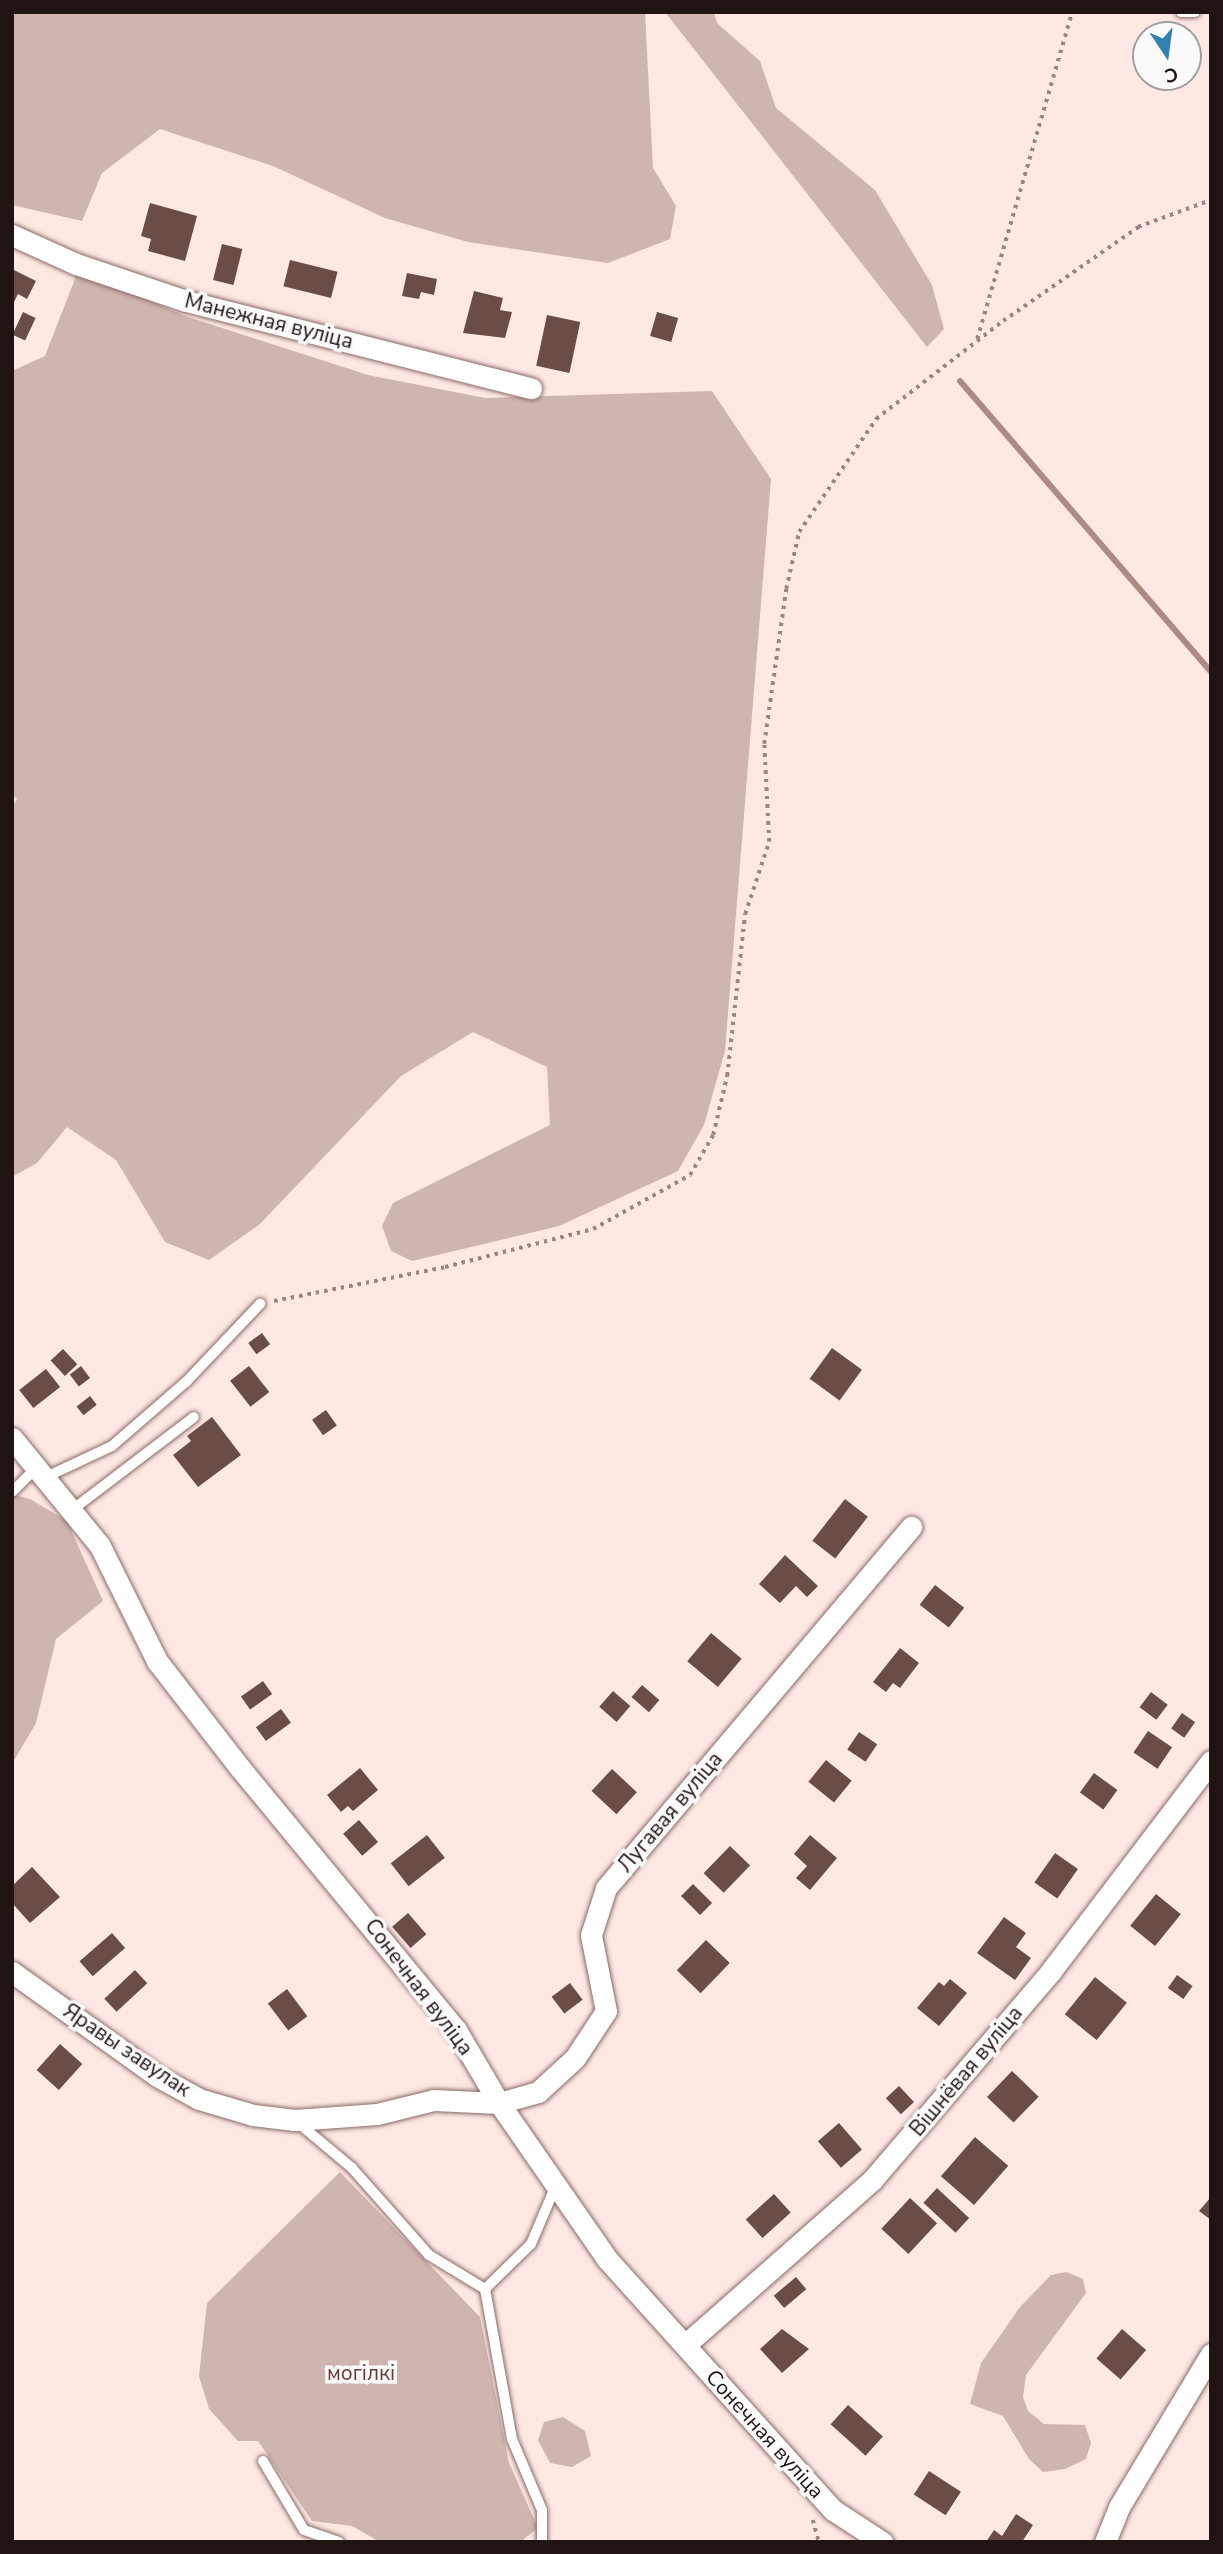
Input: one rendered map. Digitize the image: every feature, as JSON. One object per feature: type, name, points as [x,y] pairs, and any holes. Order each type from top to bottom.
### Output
[{"type":"street","name":"Манежная вуліца","points":[[12,236],[76,264],[186,302],[531,388]]},
{"type":"street","name":"Сонечная вуліца","points":[[12,1438],[100,1546],[158,1661],[240,1768],[456,2030],[499,2103],[607,2259],[833,2510],[882,2542]]},
{"type":"street","name":"Лугавая вуліца","points":[[499,2103],[538,2092],[575,2057],[606,2011],[591,1935],[606,1888],[911,1527]]},
{"type":"street","name":"Вішнёвая вуліца","points":[[685,2345],[873,2179],[1051,1972],[1211,1762]]},
{"type":"street","name":"Яравы завулак","points":[[12,1972],[157,2076],[199,2099],[253,2115],[295,2120],[377,2115],[433,2100],[499,2103]]},
{"type":"street","points":[[1105,2542],[1119,2507],[1211,2354]]},
{"type":"lane","points":[[1181,12],[1195,12]]},
{"type":"lane","points":[[12,1492],[41,1473],[112,1446],[186,1382],[260,1304]]},
{"type":"lane","points":[[72,1510],[194,1417]]},
{"type":"lane","points":[[295,2120],[352,2168],[429,2255],[485,2289],[512,2439],[542,2510],[542,2542]]},
{"type":"lane","points":[[485,2289],[531,2244],[556,2185]]},
{"type":"lane","points":[[263,2461],[304,2530],[339,2542]]},
{"type":"path","points":[[976,341],[1072,12]]},
{"type":"path","points":[[260,1304],[445,1267],[593,1229],[690,1175],[713,1135],[727,1076],[745,914],[769,842],[764,744],[786,589],[799,532],[876,419],[976,341],[1138,227],[1211,200]]},
{"type":"green space","points":[[12,12],[645,12],[653,168],[676,206],[670,239],[608,263],[468,242],[385,218],[273,166],[160,129],[102,173],[82,221],[12,205]]},
{"type":"green space","points":[[665,12],[714,12],[717,23],[760,61],[776,108],[875,190],[932,285],[944,329],[927,347]]},
{"type":"green space","points":[[78,271],[188,317],[368,375],[485,398],[712,391],[771,479],[725,1051],[704,1125],[678,1171],[559,1226],[412,1261],[391,1251],[382,1226],[393,1203],[550,1125],[547,1067],[473,1032],[401,1076],[259,1225],[209,1260],[165,1242],[116,1160],[67,1127],[37,1163],[12,1177],[12,807],[17,799],[12,795],[12,371],[45,356]]},
{"type":"green space","points":[[12,1494],[30,1499],[67,1521],[103,1601],[56,1639],[36,1723],[12,1764]]},
{"type":"green space","name":"могілкі","points":[[340,2172],[480,2317],[509,2463],[538,2528],[520,2542],[380,2542],[352,2526],[312,2521],[258,2441],[238,2441],[209,2409],[199,2376],[207,2303]]},
{"type":"green space","points":[[1066,2272],[1083,2279],[1086,2293],[1026,2375],[1023,2397],[1028,2411],[1044,2424],[1085,2425],[1091,2443],[1086,2459],[1065,2469],[1043,2472],[1029,2459],[1003,2416],[970,2404],[981,2363],[1020,2307],[1051,2275]]},
{"type":"green space","points":[[563,2417],[585,2431],[591,2456],[572,2467],[550,2463],[538,2440],[544,2422]]},
{"type":"building","points":[[150,203],[197,216],[185,261],[148,251],[151,239],[141,236]]},
{"type":"building","points":[[222,244],[242,249],[233,285],[213,280]]},
{"type":"building","points":[[290,260],[338,272],[331,298],[283,286]]},
{"type":"building","points":[[12,269],[36,281],[27,299],[18,294],[12,306]]},
{"type":"building","points":[[407,273],[437,279],[434,295],[421,292],[419,299],[402,296]]},
{"type":"building","points":[[474,291],[503,298],[500,310],[512,312],[505,338],[463,333]]},
{"type":"building","points":[[23,312],[36,318],[25,341],[12,335]]},
{"type":"building","points":[[657,312],[678,318],[671,342],[650,336]]},
{"type":"building","points":[[547,315],[580,322],[569,373],[536,366]]},
{"type":"building","points":[[262,1333],[270,1344],[256,1354],[248,1343]]},
{"type":"building","points":[[832,1348],[862,1370],[840,1400],[810,1379]]},
{"type":"building","points":[[63,1349],[77,1364],[65,1376],[51,1361]]},
{"type":"building","points":[[81,1366],[90,1378],[79,1386],[70,1374]]},
{"type":"building","points":[[249,1366],[269,1392],[250,1407],[230,1381]]},
{"type":"building","points":[[46,1369],[60,1387],[33,1408],[19,1390]]},
{"type":"building","points":[[90,1396],[97,1405],[83,1415],[77,1406]]},
{"type":"building","points":[[326,1410],[337,1426],[323,1435],[312,1420]]},
{"type":"building","points":[[212,1417],[241,1455],[198,1487],[173,1455],[191,1441],[187,1436]]},
{"type":"building","points":[[845,1499],[868,1517],[835,1559],[812,1541]]},
{"type":"building","points":[[785,1555],[818,1586],[807,1597],[796,1586],[780,1603],[759,1584]]},
{"type":"building","points":[[935,1585],[964,1608],[949,1627],[920,1605]]},
{"type":"building","points":[[711,1633],[742,1659],[718,1687],[687,1661]]},
{"type":"building","points":[[900,1648],[919,1663],[900,1688],[893,1683],[886,1692],[873,1682]]},
{"type":"building","points":[[263,1681],[272,1694],[250,1710],[241,1696]]},
{"type":"building","points":[[642,1685],[659,1700],[649,1712],[632,1697]]},
{"type":"building","points":[[613,1691],[630,1706],[617,1722],[599,1707]]},
{"type":"building","points":[[1151,1692],[1168,1705],[1156,1720],[1140,1707]]},
{"type":"building","points":[[281,1709],[291,1723],[266,1741],[256,1727]]},
{"type":"building","points":[[1182,1713],[1195,1722],[1184,1738],[1171,1729]]},
{"type":"building","points":[[1148,1731],[1172,1747],[1158,1769],[1133,1753]]},
{"type":"building","points":[[859,1732],[877,1744],[865,1762],[847,1749]]},
{"type":"building","points":[[826,1760],[852,1781],[834,1803],[808,1782]]},
{"type":"building","points":[[360,1768],[378,1790],[353,1811],[348,1806],[341,1812],[327,1795]]},
{"type":"building","points":[[612,1769],[637,1792],[616,1814],[592,1791]]},
{"type":"building","points":[[1094,1773],[1117,1790],[1103,1809],[1080,1792]]},
{"type":"building","points":[[359,1820],[378,1842],[362,1856],[343,1834]]},
{"type":"building","points":[[427,1835],[445,1858],[409,1886],[391,1863]]},
{"type":"building","points":[[810,1835],[837,1858],[810,1890],[796,1878],[807,1866],[794,1854]]},
{"type":"building","points":[[730,1846],[750,1865],[724,1893],[704,1873]]},
{"type":"building","points":[[1055,1853],[1078,1869],[1057,1899],[1034,1882]]},
{"type":"building","points":[[32,1867],[60,1897],[30,1923],[12,1903],[12,1886]]},
{"type":"building","points":[[693,1884],[712,1903],[700,1915],[681,1896]]},
{"type":"building","points":[[1156,1894],[1181,1914],[1155,1946],[1130,1926]]},
{"type":"building","points":[[408,1913],[426,1934],[411,1948],[392,1927]]},
{"type":"building","points":[[1004,1917],[1026,1933],[1016,1947],[1031,1958],[1015,1980],[977,1953]]},
{"type":"building","points":[[112,1933],[125,1948],[93,1976],[80,1961]]},
{"type":"building","points":[[706,1940],[730,1963],[701,1993],[677,1970]]},
{"type":"building","points":[[135,1970],[147,1983],[117,2012],[104,1999]]},
{"type":"building","points":[[1177,1975],[1193,1986],[1183,1999],[1168,1988]]},
{"type":"building","points":[[1095,1977],[1127,2003],[1097,2040],[1065,2014]]},
{"type":"building","points":[[950,1979],[967,1993],[939,2026],[917,2008],[939,1982],[944,1986]]},
{"type":"building","points":[[570,1983],[583,2000],[564,2014],[552,1997]]},
{"type":"building","points":[[287,1989],[307,2016],[288,2031],[268,2003]]},
{"type":"building","points":[[60,2044],[82,2064],[59,2090],[37,2070]]},
{"type":"building","points":[[1012,2071],[1039,2097],[1014,2123],[987,2097]]},
{"type":"building","points":[[899,2086],[914,2102],[901,2114],[886,2098]]},
{"type":"building","points":[[839,2123],[862,2149],[841,2168],[818,2141]]},
{"type":"building","points":[[975,2137],[1008,2166],[974,2205],[941,2176]]},
{"type":"building","points":[[937,2188],[969,2218],[956,2233],[923,2203]]},
{"type":"building","points":[[774,2194],[791,2213],[762,2238],[746,2219]]},
{"type":"building","points":[[1211,2197],[1211,2220],[1199,2211]]},
{"type":"building","points":[[910,2198],[937,2223],[908,2254],[881,2229]]},
{"type":"building","points":[[796,2277],[806,2289],[784,2308],[774,2296]]},
{"type":"building","points":[[782,2329],[809,2349],[782,2373],[760,2349]]},
{"type":"building","points":[[1122,2329],[1146,2350],[1121,2379],[1096,2358]]},
{"type":"building","points":[[848,2405],[883,2436],[866,2456],[831,2424]]},
{"type":"building","points":[[929,2471],[961,2492],[946,2515],[914,2494]]},
{"type":"building","points":[[1016,2514],[1033,2525],[1022,2542],[986,2542],[994,2530],[1002,2536]]},
{"type":"waterway","points":[[960,381],[1211,672]]}]
